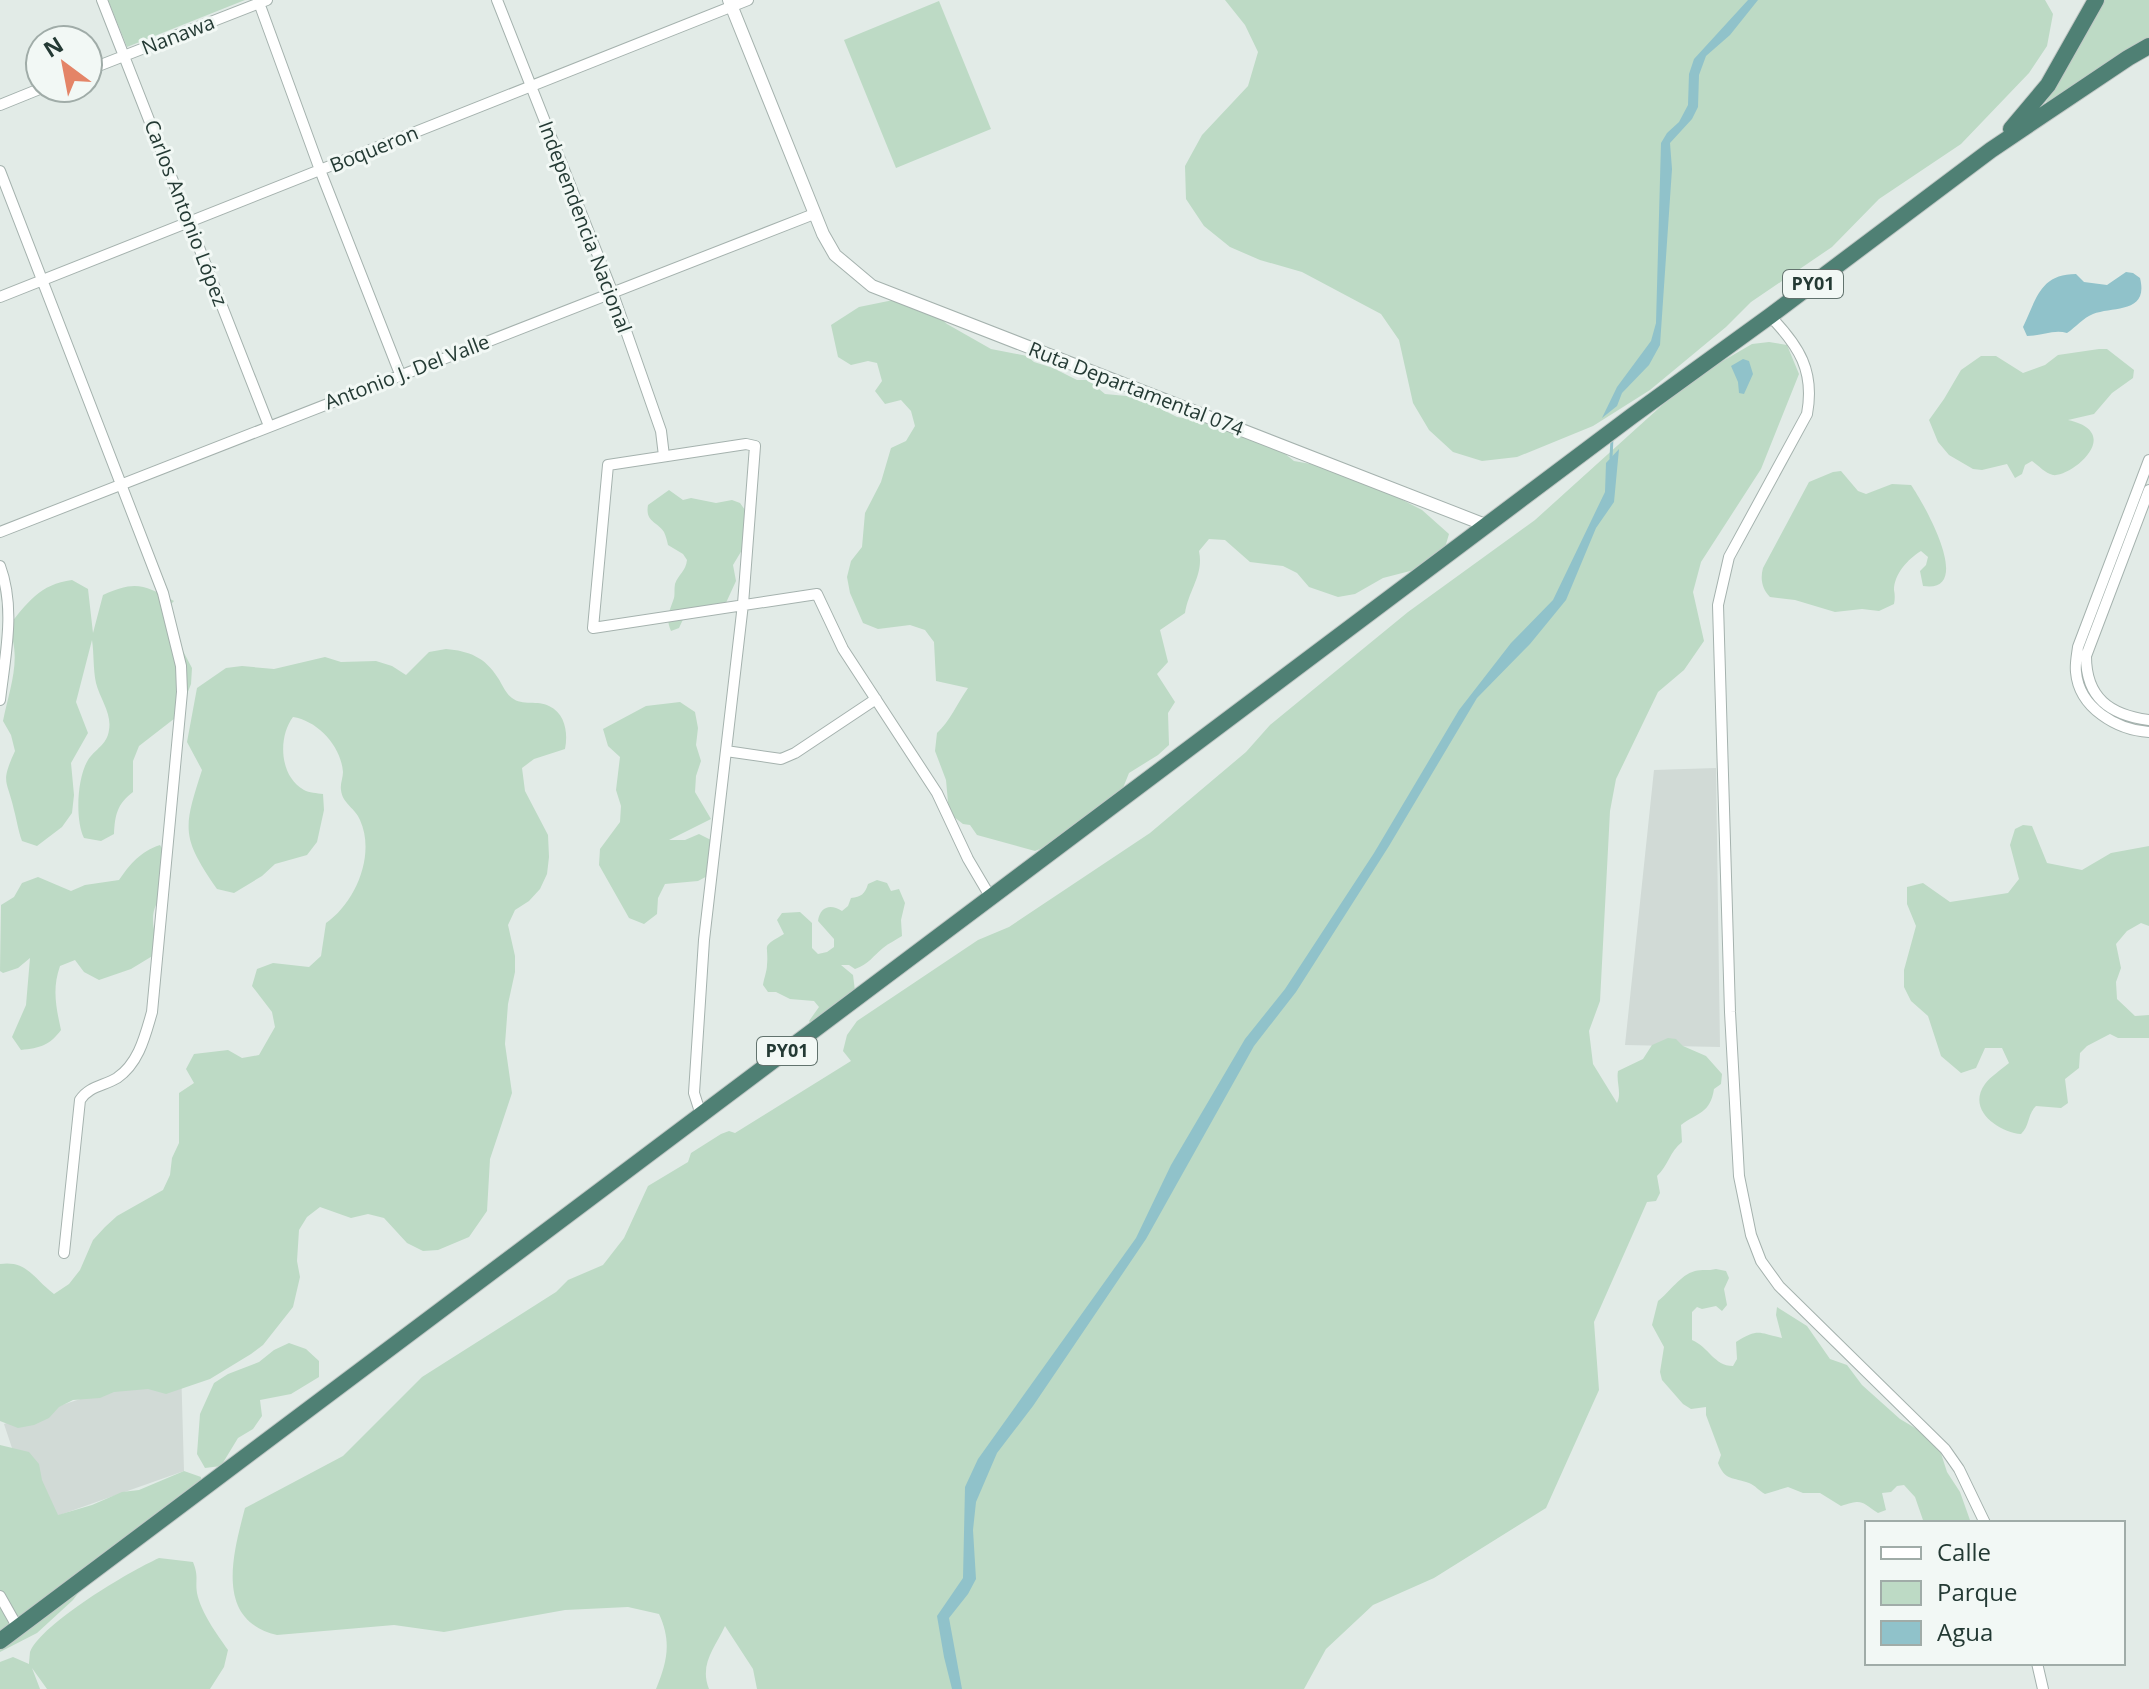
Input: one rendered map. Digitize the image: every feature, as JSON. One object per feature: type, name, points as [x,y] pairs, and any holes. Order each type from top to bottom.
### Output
[{"type":"highway","points":[[2080,29],[2086,0]]},
{"type":"highway","name":"PY01","points":[[1991,150],[2048,85],[2096,0]]},
{"type":"highway","name":"PY01","points":[[0,1641],[1632,416],[1991,150],[2149,46]]},
{"type":"street","name":"Carlos Antonio López","points":[[102,0],[269,426]]},
{"type":"street","name":"Independencia Nacional","points":[[497,0],[612,291],[661,431],[664,456]]},
{"type":"street","name":"Boqueron","points":[[0,297],[531,86],[730,3],[748,0]]},
{"type":"street","name":"Nanawa","points":[[104,64],[261,1]]},
{"type":"street","points":[[261,1],[320,170],[400,374]]},
{"type":"street","name":"Ruta Departamental 074","points":[[730,3],[814,214],[835,255],[872,286],[1488,526]]},
{"type":"street","points":[[0,105],[24,95]]},
{"type":"street","points":[[0,171],[163,593],[181,666],[182,692],[152,1012],[142,1046],[132,1063],[117,1077],[85,1092],[80,1100],[64,1253]]},
{"type":"street","name":"Antonio J. Del Valle","points":[[0,532],[814,214]]},
{"type":"street","points":[[1770,316],[1799,350],[1811,393],[1807,414],[1739,535],[1722,581],[1718,605],[1730,1012],[1739,1176],[1744,1207],[1761,1261],[1779,1286],[1945,1449],[1959,1469],[1984,1521]]},
{"type":"street","points":[[701,1115],[694,1093],[704,940],[743,604],[755,446],[746,444],[608,465],[593,628],[743,604],[817,594],[843,649],[937,793],[968,859],[991,898]]},
{"type":"street","points":[[2149,460],[2078,647],[2075,672],[2080,687],[2093,707],[2114,725],[2149,732]]},
{"type":"street","points":[[2149,490],[2086,656],[2086,671],[2090,685],[2107,707],[2121,714],[2149,720]]},
{"type":"street","points":[[0,566],[8,600],[0,700]]},
{"type":"street","points":[[726,751],[781,759],[795,753],[876,699]]},
{"type":"street","points":[[0,1596],[18,1628]]},
{"type":"street","points":[[2037,1665],[2043,1689]]},
{"type":"shaded area","points":[[1716,768],[1720,1047],[1625,1045],[1654,770]]},
{"type":"shaded area","points":[[181,1366],[184,1471],[37,1523],[4,1424]]},
{"type":"green space","points":[[108,0],[245,0],[127,47]]},
{"type":"green space","points":[[1225,0],[2045,0],[2053,14],[2047,46],[2029,73],[1961,144],[1879,199],[1832,247],[1751,302],[1726,327],[1650,390],[1593,426],[1517,457],[1482,461],[1453,452],[1429,430],[1413,403],[1399,340],[1381,314],[1302,272],[1260,260],[1230,247],[1204,226],[1186,199],[1185,166],[1202,135],[1248,86],[1258,52],[1245,25]]},
{"type":"green space","points":[[2101,0],[2149,0],[2149,39],[2046,102]]},
{"type":"green space","points":[[939,1],[991,129],[896,168],[844,40]]},
{"type":"green space","points":[[908,297],[923,303],[947,324],[991,349],[1027,356],[1077,380],[1088,380],[1105,394],[1148,398],[1177,417],[1201,421],[1279,449],[1294,461],[1345,470],[1422,510],[1449,534],[1444,551],[1414,570],[1383,578],[1355,594],[1338,597],[1309,587],[1297,573],[1283,566],[1250,562],[1225,540],[1209,539],[1199,551],[1198,575],[1185,613],[1160,630],[1168,662],[1157,674],[1175,702],[1168,713],[1169,745],[1129,773],[1123,788],[1095,811],[1082,832],[1035,851],[977,835],[970,825],[963,824],[949,813],[946,780],[935,751],[937,733],[968,688],[936,681],[934,642],[925,630],[910,625],[878,629],[863,623],[850,593],[847,577],[851,561],[862,547],[865,513],[881,482],[891,448],[906,441],[915,426],[911,411],[901,400],[885,404],[875,391],[882,381],[877,363],[868,361],[851,365],[838,357],[831,325],[859,307]]},
{"type":"green space","points":[[1769,342],[1787,345],[1799,374],[1761,469],[1701,562],[1693,592],[1704,641],[1684,670],[1658,692],[1616,779],[1610,811],[1600,1001],[1589,1031],[1593,1064],[1617,1103],[1618,1071],[1643,1059],[1652,1045],[1668,1038],[1676,1039],[1683,1046],[1706,1056],[1722,1074],[1721,1084],[1714,1089],[1706,1108],[1681,1125],[1682,1142],[1657,1176],[1660,1193],[1656,1201],[1647,1202],[1594,1322],[1599,1390],[1546,1508],[1434,1578],[1373,1605],[1326,1649],[1304,1689],[757,1689],[753,1669],[725,1626],[707,1664],[709,1689],[656,1689],[667,1643],[663,1624],[659,1614],[628,1607],[565,1610],[444,1632],[394,1625],[277,1635],[257,1627],[244,1615],[236,1600],[233,1564],[245,1508],[343,1456],[422,1377],[556,1292],[568,1280],[603,1265],[624,1238],[648,1186],[688,1162],[691,1153],[721,1134],[729,1131],[735,1133],[851,1061],[843,1051],[847,1035],[857,1021],[978,940],[1009,927],[1150,833],[1246,752],[1270,725],[1408,612],[1535,520],[1690,380],[1752,344]]},
{"type":"green space","points":[[2107,349],[2134,370],[2133,378],[2112,393],[2094,414],[2068,420],[2085,426],[2093,434],[2089,454],[2071,470],[2053,475],[2032,461],[2015,478],[2007,464],[1973,469],[1949,455],[1938,442],[1929,420],[1961,370],[1981,356],[1996,356],[2023,373],[2045,365],[2058,355]]},
{"type":"green space","points":[[1841,471],[1858,491],[1866,494],[1892,484],[1911,485],[1934,527],[1946,562],[1945,576],[1938,585],[1923,586],[1920,571],[1928,557],[1921,551],[1899,573],[1894,604],[1879,611],[1835,612],[1767,594],[1762,584],[1763,568],[1809,482]]},
{"type":"green space","points":[[669,490],[683,500],[691,498],[716,503],[732,500],[740,503],[745,510],[742,550],[733,565],[736,581],[725,605],[686,613],[679,628],[671,631],[668,618],[675,584],[687,560],[668,545],[664,532],[650,518],[648,511],[648,505]]},
{"type":"green space","points":[[72,580],[88,589],[93,633],[103,595],[114,590],[140,586],[174,601],[169,606],[176,638],[192,668],[191,684],[179,715],[139,746],[133,761],[133,792],[118,810],[114,834],[101,841],[84,838],[78,810],[81,777],[88,760],[106,739],[109,730],[107,712],[96,683],[92,640],[76,702],[88,733],[71,763],[72,813],[62,827],[37,846],[22,841],[6,781],[15,751],[3,721],[15,662],[8,627],[43,590]]},
{"type":"green space","points":[[446,649],[462,651],[482,660],[508,694],[516,700],[545,704],[555,710],[566,731],[565,749],[534,759],[522,768],[525,791],[548,835],[549,857],[547,874],[540,889],[515,910],[508,925],[515,956],[505,1044],[512,1093],[490,1159],[487,1211],[469,1237],[438,1250],[423,1251],[407,1243],[384,1218],[368,1214],[351,1218],[320,1207],[307,1217],[299,1230],[297,1261],[300,1277],[293,1307],[263,1345],[251,1354],[210,1379],[166,1394],[148,1389],[114,1392],[100,1398],[73,1400],[34,1425],[18,1428],[0,1421],[0,1264],[24,1268],[54,1294],[69,1284],[80,1270],[93,1240],[105,1227],[117,1216],[163,1190],[179,1143],[179,1093],[194,1083],[186,1069],[194,1054],[228,1050],[242,1058],[259,1055],[275,1027],[272,1012],[252,986],[257,969],[273,963],[309,967],[321,956],[326,923],[354,891],[364,863],[364,834],[358,816],[342,795],[343,772],[338,753],[319,729],[293,717],[285,735],[284,756],[296,784],[306,791],[323,794],[324,810],[317,842],[307,855],[275,864],[234,893],[217,889],[197,857],[189,832],[191,806],[202,770],[187,742],[197,688],[226,668],[274,669],[325,657],[341,662],[376,661],[406,675],[429,652]]},
{"type":"green space","points":[[680,702],[695,712],[698,728],[696,745],[701,761],[695,792],[711,819],[669,840],[685,840],[699,834],[715,842],[713,873],[698,881],[665,884],[658,898],[657,914],[644,924],[629,918],[599,865],[600,849],[620,822],[621,806],[616,790],[620,757],[608,746],[603,729],[646,706]]},
{"type":"green space","points":[[2023,825],[2032,826],[2047,863],[2082,870],[2111,853],[2149,846],[2149,926],[2141,923],[2127,931],[2116,944],[2121,968],[2116,982],[2117,999],[2135,1016],[2149,1015],[2149,1038],[2118,1038],[2110,1034],[2087,1046],[2080,1053],[2079,1068],[2065,1079],[2068,1103],[2061,1108],[2036,1106],[2021,1134],[1995,1124],[1982,1111],[1980,1102],[1985,1084],[2009,1063],[2002,1048],[1985,1048],[1976,1068],[1961,1073],[1941,1056],[1928,1016],[1911,1001],[1904,987],[1904,970],[1916,926],[1907,904],[1907,887],[1923,883],[1950,902],[2008,893],[2019,879],[2010,845],[2015,829]]},
{"type":"green space","points":[[160,845],[171,871],[167,888],[154,910],[153,925],[159,952],[131,969],[99,980],[84,972],[75,960],[60,966],[55,990],[61,1030],[44,1045],[21,1050],[12,1037],[26,1005],[30,958],[18,968],[3,973],[0,971],[1,905],[14,897],[22,883],[38,877],[71,891],[85,885],[119,880],[136,859]]},
{"type":"green space","points":[[877,880],[887,883],[891,891],[899,889],[905,903],[901,920],[902,936],[860,967],[855,969],[841,965],[853,975],[855,991],[813,1027],[809,1021],[819,1007],[814,1001],[790,999],[776,992],[768,992],[763,985],[767,946],[784,934],[777,920],[782,913],[800,912],[812,923],[812,948],[818,954],[827,952],[834,947],[834,939],[818,921],[821,912],[830,907],[842,911],[851,898],[862,894],[868,884]]},
{"type":"green space","points":[[1695,1271],[1726,1271],[1729,1278],[1724,1289],[1727,1305],[1722,1311],[1716,1306],[1697,1307],[1692,1312],[1692,1340],[1716,1360],[1733,1366],[1737,1359],[1736,1342],[1759,1333],[1782,1338],[1777,1307],[1807,1326],[1830,1359],[1847,1365],[1862,1385],[1900,1419],[1937,1441],[1947,1472],[1960,1492],[1970,1521],[1923,1521],[1915,1497],[1904,1485],[1882,1493],[1886,1510],[1878,1513],[1861,1502],[1841,1506],[1820,1493],[1803,1493],[1788,1487],[1765,1494],[1751,1484],[1724,1473],[1718,1463],[1721,1455],[1706,1407],[1691,1409],[1662,1380],[1660,1372],[1664,1347],[1652,1325],[1658,1301],[1680,1280]]},
{"type":"green space","points":[[289,1343],[306,1349],[319,1361],[319,1377],[291,1394],[260,1400],[262,1416],[253,1429],[238,1438],[221,1466],[205,1468],[197,1454],[200,1414],[214,1383],[259,1362]]},
{"type":"green space","points":[[0,1445],[29,1452],[39,1464],[42,1480],[58,1515],[122,1492],[139,1490],[184,1471],[201,1477],[200,1493],[93,1574],[73,1600],[37,1633],[0,1652]]},
{"type":"green space","points":[[159,1558],[193,1562],[202,1608],[228,1650],[224,1667],[210,1689],[47,1689],[32,1668],[40,1689],[0,1689],[0,1662],[13,1657],[29,1664],[30,1652],[38,1640],[68,1613]]},
{"type":"water","points":[[1748,0],[1758,0],[1730,35],[1706,56],[1699,75],[1698,107],[1692,119],[1670,143],[1672,169],[1660,345],[1649,365],[1622,393],[1617,406],[1602,418],[1617,387],[1651,341],[1656,323],[1661,143],[1679,122],[1688,105],[1689,74],[1694,59]]},
{"type":"water","points":[[2126,272],[2140,278],[2141,290],[2134,303],[2093,314],[2067,333],[2027,336],[2023,327],[2046,284],[2064,275],[2076,274],[2084,282],[2107,285]]},
{"type":"water","points":[[1743,359],[1749,361],[1753,374],[1744,394],[1739,393],[1731,366]]},
{"type":"water","points":[[1619,449],[1614,502],[1596,528],[1566,600],[1530,644],[1477,698],[1389,846],[1296,992],[1254,1046],[1146,1239],[1033,1406],[997,1453],[976,1502],[973,1530],[976,1579],[949,1618],[962,1689],[952,1689],[937,1616],[963,1578],[965,1487],[978,1459],[1136,1238],[1171,1165],[1245,1039],[1285,989],[1374,853],[1459,710],[1511,643],[1553,600],[1605,492],[1606,463]]},
{"type":"waterway","points":[[1611,458],[1612,438]]}]
